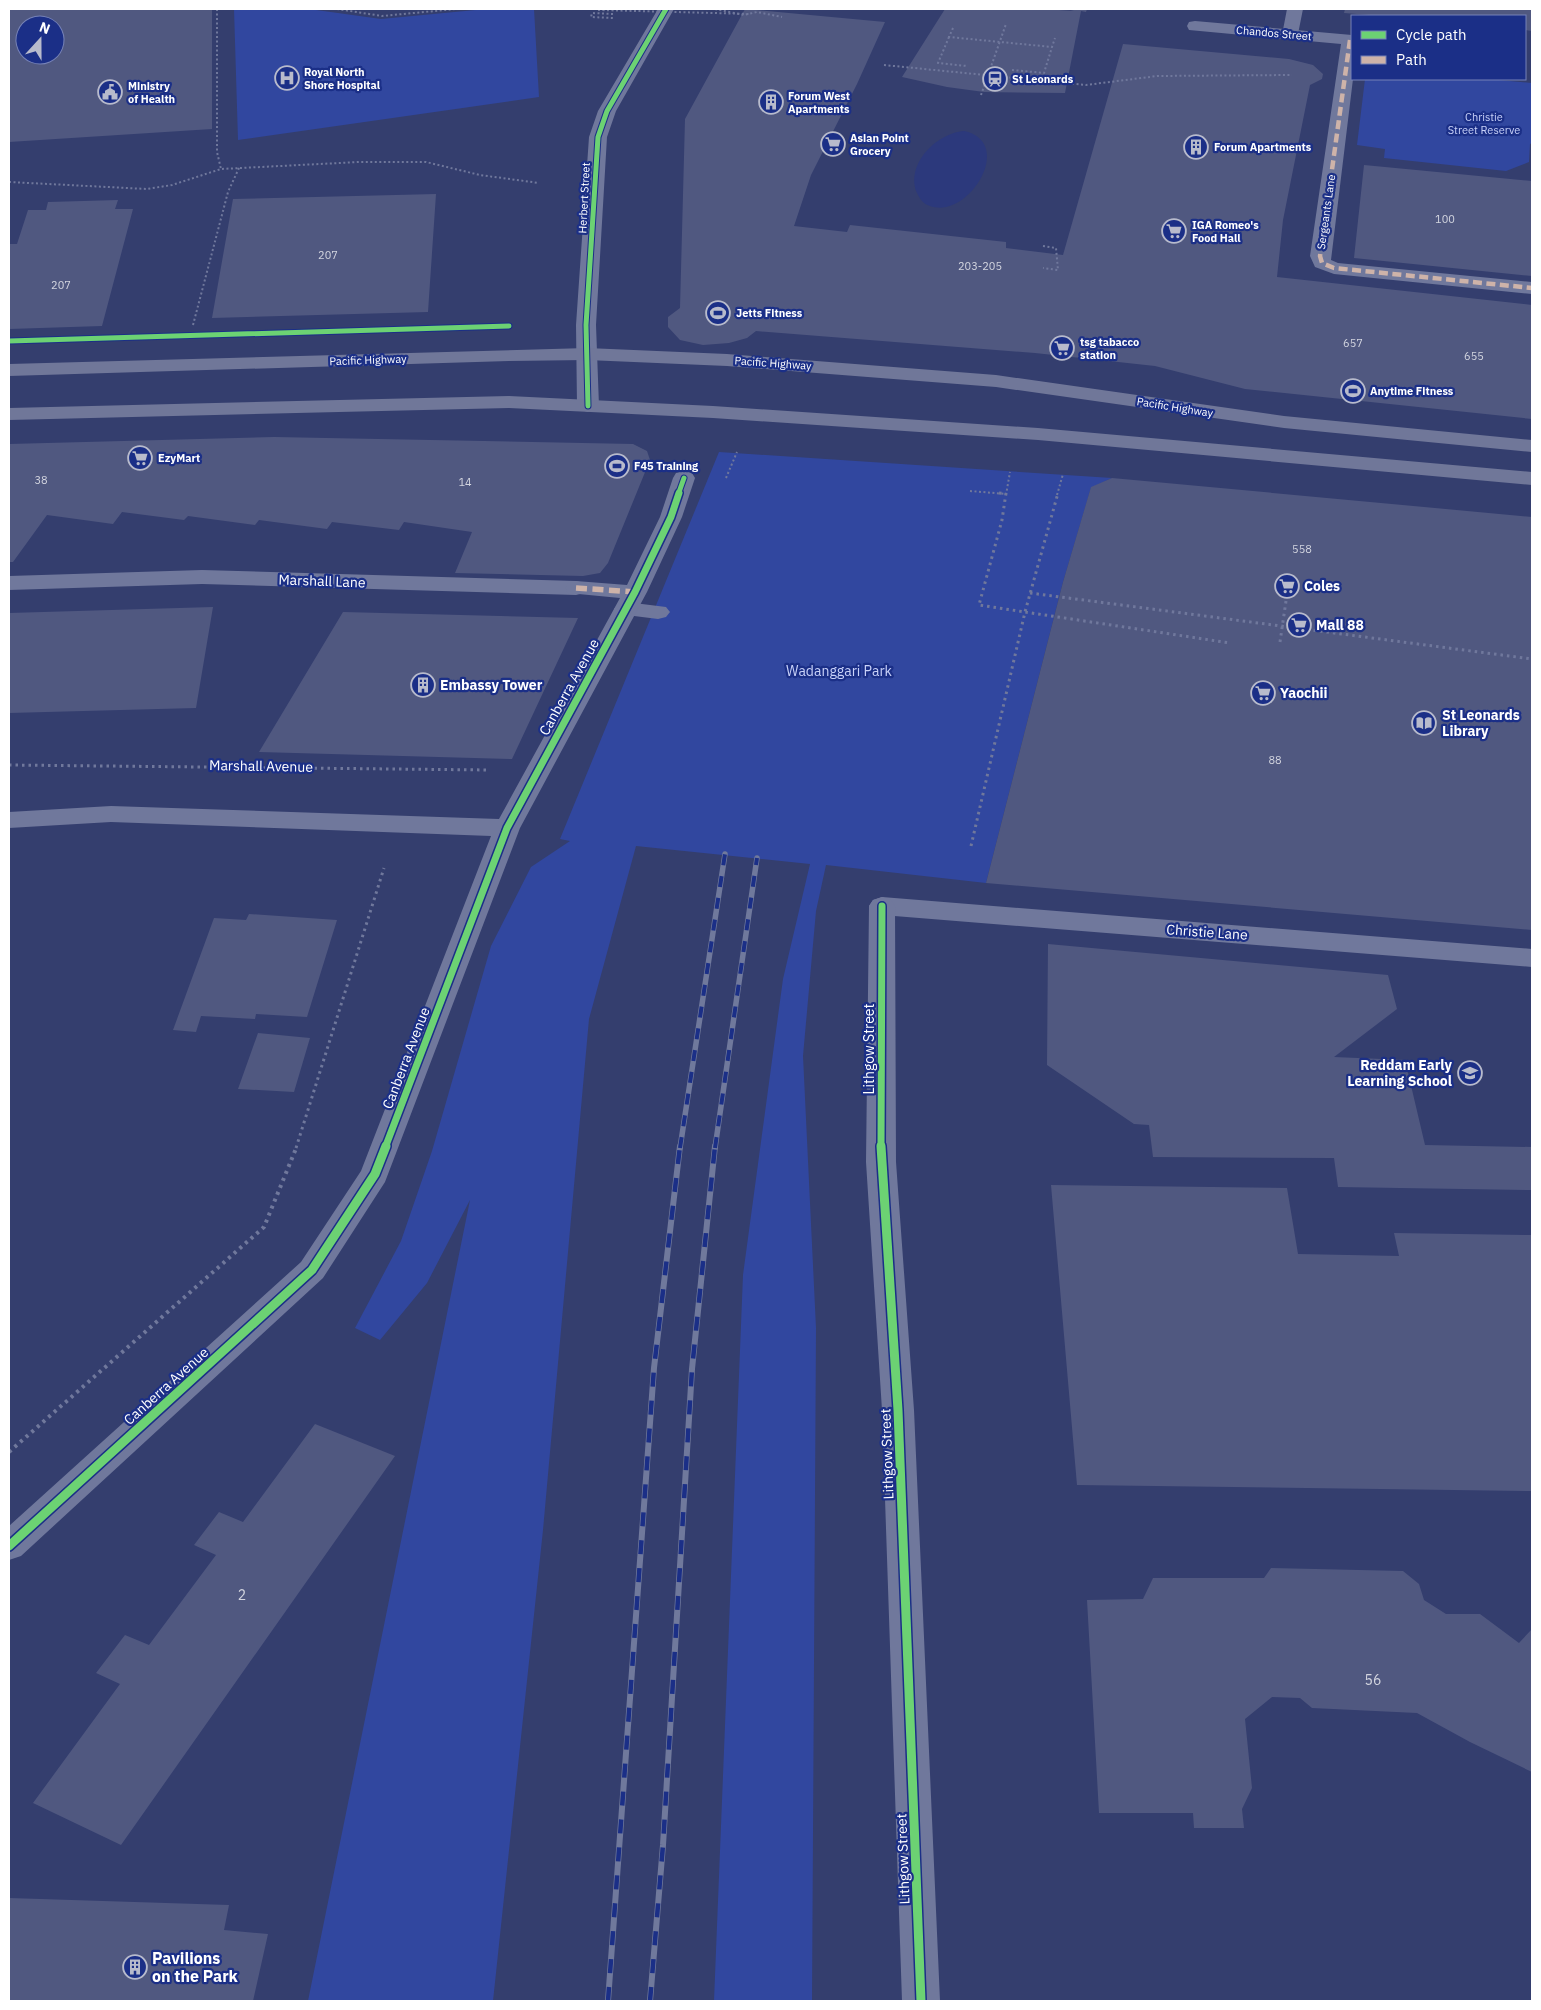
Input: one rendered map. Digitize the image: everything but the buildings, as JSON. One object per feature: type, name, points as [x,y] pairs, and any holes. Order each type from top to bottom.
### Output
[{"type":"main road","name":"Pacific Highway","points":[[9,370],[587,354],[727,360],[996,381],[1284,422],[1532,446]]},
{"type":"main road","points":[[9,414],[491,402],[588,406],[713,412],[1038,434],[1532,479]]},
{"type":"street","name":"Herbert Street","points":[[588,406],[586,325],[598,137],[607,110],[666,9]]},
{"type":"street","points":[[1291,35],[1295,9]]},
{"type":"street","name":"Chandos Street","points":[[1195,26],[1351,40]]},
{"type":"street","name":"Sergeants Lane","points":[[1351,40],[1320,256],[1322,263],[1334,268],[1532,288]]},
{"type":"street","name":"Canberra Avenue","points":[[9,1546],[312,1270],[375,1174],[507,828],[631,601],[671,517],[684,478]]},
{"type":"street","name":"Marshall Lane","points":[[9,583],[202,577],[576,588],[631,601],[658,612]]},
{"type":"street","points":[[9,820],[111,814],[507,828]]},
{"type":"street","name":"Christie Lane","points":[[882,906],[1532,958]]},
{"type":"street","name":"Lithgow Street","points":[[882,906],[881,1162],[898,1410],[921,2001]]},
{"type":"path","points":[[218,9],[217,152],[221,169]]},
{"type":"path","points":[[337,9],[382,16],[456,9]]},
{"type":"path","points":[[616,9],[598,10],[751,14]]},
{"type":"path","points":[[715,9],[744,15],[757,12],[782,17]]},
{"type":"path","points":[[613,14],[592,13],[592,17],[616,18]]},
{"type":"path","points":[[981,95],[1006,24]]},
{"type":"path","points":[[968,66],[938,63],[953,28],[952,36],[979,38]]},
{"type":"path","points":[[949,38],[1052,47]]},
{"type":"path","points":[[1012,70],[1044,73],[1055,38],[1050,45],[1021,42]]},
{"type":"path","points":[[884,64],[1086,85],[1158,76],[1287,76]]},
{"type":"path","points":[[9,182],[147,189],[172,185],[221,169],[359,162],[426,162],[480,175],[539,183]]},
{"type":"path","points":[[192,326],[228,192],[239,168]]},
{"type":"path","points":[[1043,246],[1056,248],[1058,270],[1043,268]]},
{"type":"path","points":[[1010,468],[1002,520],[980,605],[1230,643]]},
{"type":"path","points":[[971,846],[1025,612],[1064,473]]},
{"type":"path","points":[[970,491],[1006,494]]},
{"type":"path","points":[[1030,593],[1532,659]]},
{"type":"path","points":[[1280,642],[1286,601]]},
{"type":"path","points":[[9,1452],[264,1226],[294,1155],[384,868]]},
{"type":"green space","points":[[234,9],[309,9],[381,19],[486,9],[534,9],[539,97],[238,140]]},
{"type":"green space","name":"Christie Street Reserve","points":[[1365,80],[1499,80],[1532,83],[1532,143],[1530,144],[1529,162],[1506,171],[1384,158],[1385,149],[1357,145]]},
{"type":"green space","name":"Wadanggari Park","points":[[719,452],[1112,478],[1091,488],[1063,582],[986,883],[826,865],[816,911],[803,1056],[816,1328],[812,2001],[714,2001],[743,1275],[783,979],[810,864],[636,846],[589,1019],[543,1530],[493,2001],[308,2001],[470,1200],[427,1283],[380,1340],[355,1328],[401,1241],[432,1151],[491,946],[531,867],[570,841],[560,839]]},
{"type":"shaded area","points":[[964,131],[979,138],[986,149],[986,163],[981,178],[972,191],[959,202],[945,207],[930,206],[924,203],[917,193],[914,182],[915,171],[919,161],[934,144],[944,137]]},
{"type":"railway","points":[[680,1148],[725,854]]},
{"type":"railway","points":[[715,1148],[757,858]]},
{"type":"railway","points":[[608,2001],[654,1368],[680,1146]]},
{"type":"railway","points":[[650,2001],[663,1845],[692,1369],[715,1146]]},
{"type":"marked path","points":[[1350,40],[1320,256],[1322,263],[1334,268],[1532,288]]},
{"type":"marked path","points":[[576,588],[635,592]]},
{"type":"cycle path","points":[[588,406],[586,325],[598,137],[607,111],[666,9]]},
{"type":"cycle path","points":[[9,341],[509,326]]},
{"type":"cycle path","points":[[9,1546],[312,1270],[375,1174],[507,828],[635,592],[671,517],[684,478]]},
{"type":"cycle path","points":[[882,906],[881,1162],[898,1410],[921,2001]]},
{"type":"place","name":"Royal North Shore Hospital","points":[[287,78]]},
{"type":"place","name":"St Leonards","points":[[995,79]]},
{"type":"place","name":"Ministry of Health","points":[[110,92]]},
{"type":"place","name":"Forum West Apartments","points":[[771,102]]},
{"type":"place","name":"Asian Point Grocery","points":[[833,144]]},
{"type":"place","name":"Forum Apartments","points":[[1196,147]]},
{"type":"place","name":"IGA Romeo's Food Hall","points":[[1174,231]]},
{"type":"place","name":"Jetts Fitness","points":[[718,313]]},
{"type":"place","name":"tsg tabacco station","points":[[1062,348]]},
{"type":"place","name":"Anytime Fitness","points":[[1353,391]]},
{"type":"place","name":"EzyMart","points":[[140,458]]},
{"type":"place","name":"F45 Training","points":[[617,466]]},
{"type":"place","name":"Coles","points":[[1287,586]]},
{"type":"place","name":"Mall 88","points":[[1299,625]]},
{"type":"place","name":"Embassy Tower","points":[[423,685]]},
{"type":"place","name":"Yaochii","points":[[1263,693]]},
{"type":"place","name":"St Leonards Library","points":[[1424,723]]},
{"type":"place","name":"Reddam Early Learning School","points":[[1470,1073]]},
{"type":"place","name":"Pavilions on the Park","points":[[135,1967]]}]
